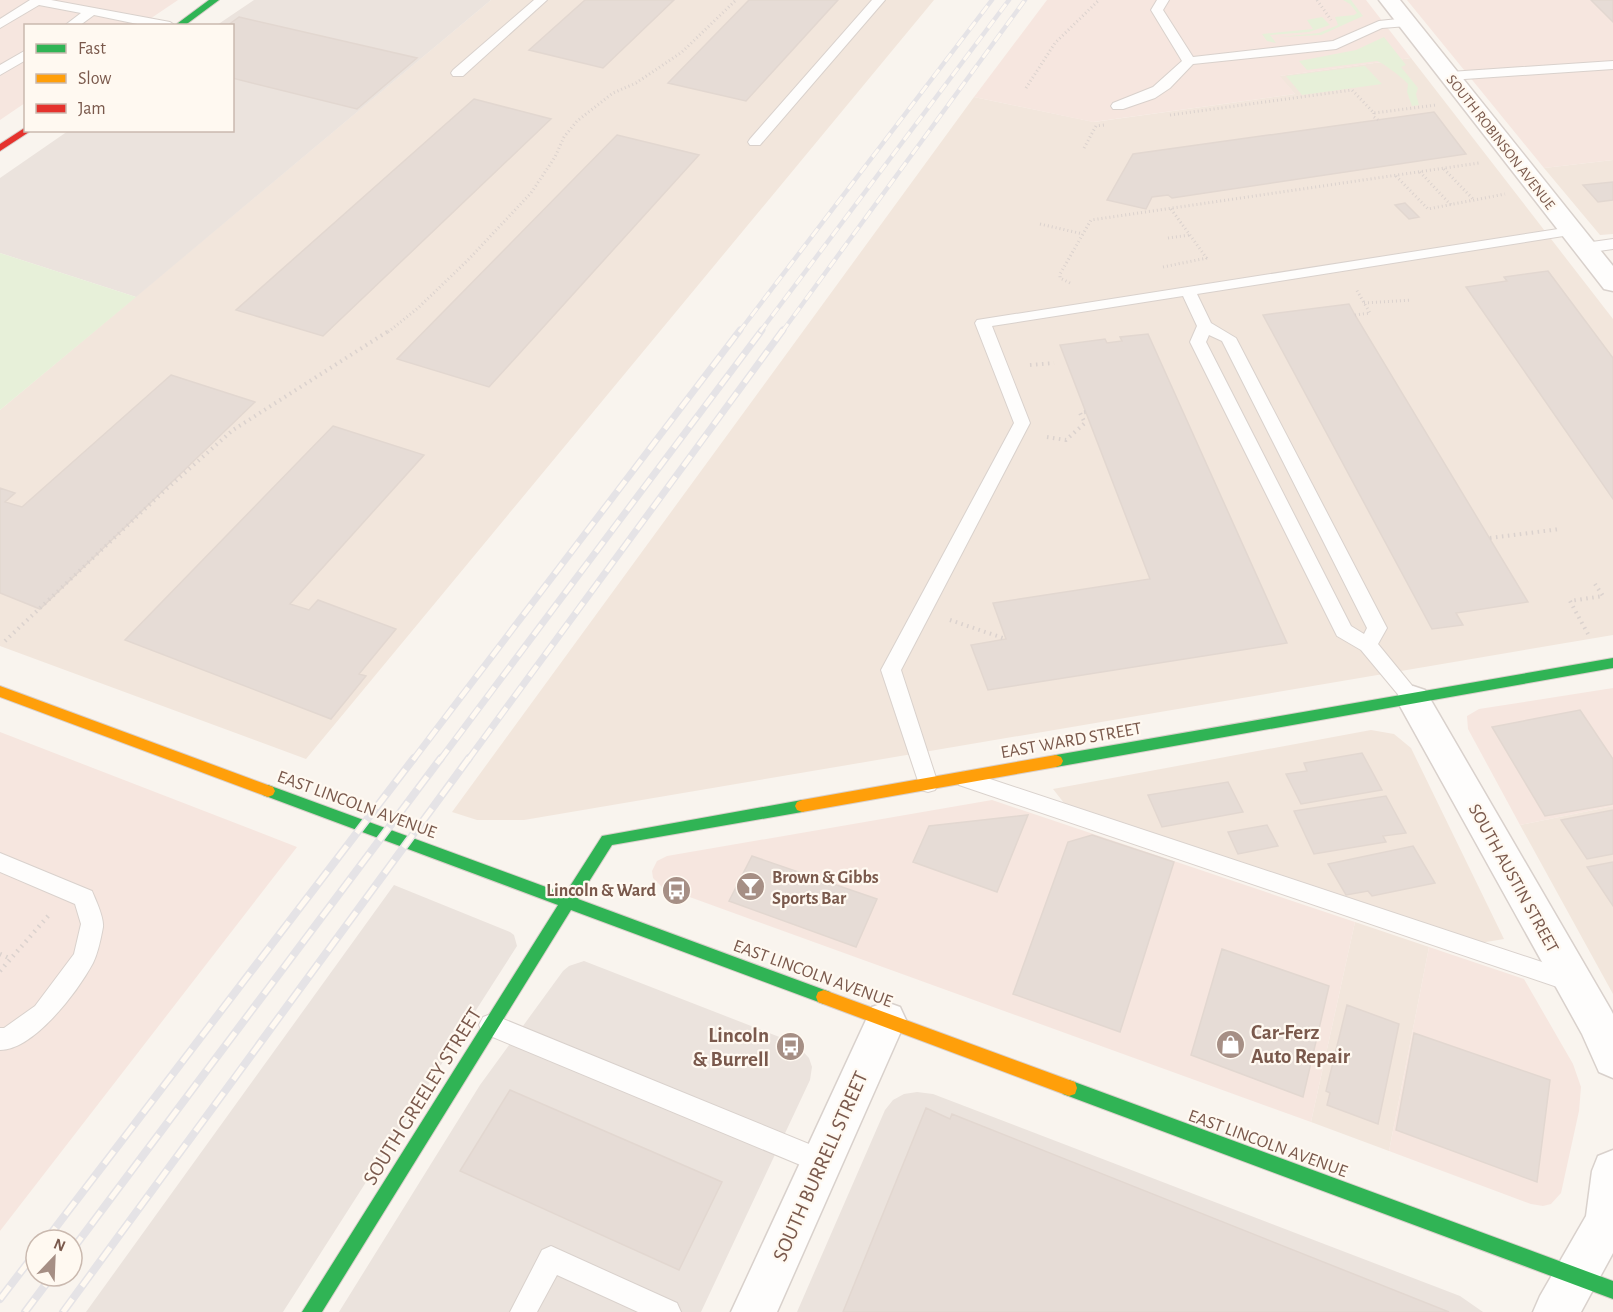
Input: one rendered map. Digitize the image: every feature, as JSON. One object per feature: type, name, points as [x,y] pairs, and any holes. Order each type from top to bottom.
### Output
[{"type":"street","points":[[181,24],[215,0]]},
{"type":"street","name":"SOUTH ROBINSON AVENUE","points":[[1389,0],[1613,283]]},
{"type":"street","points":[[0,148],[24,131]]},
{"type":"street","name":"EAST WARD STREET","points":[[568,902],[607,840],[1613,663]]},
{"type":"street","name":"EAST LINCOLN AVENUE","points":[[0,691],[886,1020],[1581,1292]]},
{"type":"street","name":"SOUTH AUSTIN STREET","points":[[1413,699],[1597,1023],[1613,1059]]},
{"type":"street","name":"SOUTH GREELEY STREET","points":[[311,1312],[568,902]]},
{"type":"street","name":"SOUTH BURRELL STREET","points":[[754,1312],[886,1020]]},
{"type":"street","points":[[1581,1292],[1607,1221],[1613,1171]]},
{"type":"lane","points":[[0,24],[36,0],[160,24]]},
{"type":"lane","points":[[458,73],[541,0]]},
{"type":"lane","points":[[755,142],[879,0]]},
{"type":"lane","points":[[1163,0],[1157,10],[1189,61]]},
{"type":"lane","points":[[73,24],[92,11]]},
{"type":"lane","points":[[1118,106],[1146,98],[1165,87],[1189,61],[1336,45],[1379,26],[1407,22]]},
{"type":"lane","points":[[0,71],[24,55]]},
{"type":"lane","points":[[1450,76],[1613,65]]},
{"type":"lane","points":[[928,784],[891,670],[1022,423],[983,323],[1188,291],[1578,240],[1613,244]]},
{"type":"lane","points":[[1188,291],[1205,326],[1228,338],[1366,606],[1377,628],[1368,645]]},
{"type":"lane","points":[[1205,326],[1198,342],[1344,631],[1368,645],[1413,699]]},
{"type":"lane","points":[[962,778],[1572,982]]},
{"type":"lane","points":[[0,862],[84,898],[92,924],[84,958],[43,1013],[8,1039],[0,1039]]},
{"type":"lane","points":[[491,1025],[822,1162]]},
{"type":"lane","points":[[523,1312],[551,1259],[668,1312]]},
{"type":"path","points":[[5,642],[162,493],[234,430],[295,389],[380,338],[418,308],[467,261],[531,193],[555,157],[564,137],[577,121],[613,93],[636,83],[682,52],[736,0]]},
{"type":"path","points":[[1026,88],[1055,43],[1099,0]]},
{"type":"path","points":[[1317,0],[1324,10]]},
{"type":"path","points":[[1166,116],[1351,89],[1378,120]]},
{"type":"path","points":[[1374,113],[1438,105]]},
{"type":"path","points":[[1084,148],[1096,126],[1108,124]]},
{"type":"path","points":[[1073,283],[1065,282],[1060,278],[1060,274],[1091,220],[1482,163]]},
{"type":"path","points":[[1444,168],[1474,201]]},
{"type":"path","points":[[1420,172],[1451,205]]},
{"type":"path","points":[[1396,175],[1428,209],[1506,194]]},
{"type":"path","points":[[1171,208],[1213,267]]},
{"type":"path","points":[[1040,224],[1083,234]]},
{"type":"path","points":[[1168,238],[1190,235]]},
{"type":"path","points":[[1162,267],[1207,258]]},
{"type":"path","points":[[1355,289],[1370,314],[1355,315]]},
{"type":"path","points":[[1364,303],[1411,300]]},
{"type":"path","points":[[1019,430],[1066,440],[1085,423],[1080,413],[1086,412]]},
{"type":"path","points":[[1490,538],[1560,529]]},
{"type":"path","points":[[1589,634],[1570,601],[1603,597],[1595,584]]},
{"type":"path","points":[[975,628],[1006,639]]},
{"type":"path","points":[[0,971],[70,892]]},
{"type":"path","points":[[0,954],[11,959]]},
{"type":"shaded area","points":[[0,0],[178,0],[142,24],[24,24],[24,104],[0,120]]},
{"type":"shaded area","points":[[254,0],[491,0],[136,297],[0,253],[0,178],[67,132],[234,132],[234,24],[218,24]]},
{"type":"shaded area","points":[[491,0],[934,0],[306,759],[0,646],[0,410]]},
{"type":"shaded area","points":[[1047,0],[1366,0],[1411,58],[1280,76],[1295,94],[1093,122],[974,97]]},
{"type":"shaded area","points":[[1407,0],[1613,0],[1613,160],[1544,168]]},
{"type":"shaded area","points":[[1411,58],[1613,319],[1613,635],[524,820],[477,820],[452,812],[974,97],[1094,122],[1295,94],[1279,76]]},
{"type":"shaded area","points":[[1613,160],[1613,234],[1600,235],[1544,168]]},
{"type":"shaded area","points":[[1613,688],[1613,806],[1520,825],[1468,729],[1467,716],[1479,709]]},
{"type":"shaded area","points":[[1371,730],[1394,734],[1411,748],[1504,939],[1480,943],[1064,803],[1053,789]]},
{"type":"shaded area","points":[[0,732],[297,847],[0,1231]]},
{"type":"shaded area","points":[[992,800],[1355,922],[1311,1122],[662,887],[653,878],[652,871],[657,861],[667,856]]},
{"type":"shaded area","points":[[1613,806],[1613,994],[1520,825]]},
{"type":"shaded area","points":[[394,885],[510,932],[514,935],[517,946],[283,1312],[86,1312]]},
{"type":"shaded area","points":[[1355,922],[1429,947],[1389,1151],[1311,1122]]},
{"type":"shaded area","points":[[1429,947],[1524,979],[1573,1064],[1581,1087],[1579,1111],[1561,1193],[1551,1204],[1543,1206],[1531,1204],[1389,1151]]},
{"type":"shaded area","points":[[584,961],[795,1043],[809,1058],[812,1067],[810,1080],[701,1312],[339,1312],[480,1085],[563,971],[569,966]]},
{"type":"shaded area","points":[[917,1092],[933,1094],[1460,1296],[1483,1312],[797,1312],[885,1110],[893,1100],[904,1094]]},
{"type":"green space","points":[[1343,0],[1351,0],[1363,16],[1321,35],[1280,37],[1319,33],[1338,25],[1335,17],[1357,13],[1350,4]]},
{"type":"green space","points":[[1322,17],[1330,25],[1309,32],[1270,35],[1276,43],[1267,41],[1262,34],[1313,29],[1307,20]]},
{"type":"green space","points":[[1384,37],[1406,65],[1401,67],[1418,88],[1416,94],[1419,105],[1412,106],[1407,92],[1408,84],[1377,61],[1307,70],[1299,61],[1356,50]]},
{"type":"green space","points":[[1365,66],[1382,84],[1302,95],[1286,76]]},
{"type":"green space","points":[[0,253],[136,297],[0,410]]},
{"type":"building","points":[[585,0],[674,0],[603,68],[529,50]]},
{"type":"building","points":[[749,0],[838,0],[746,101],[668,83]]},
{"type":"building","points":[[1591,0],[1613,0],[1613,22]]},
{"type":"building","points":[[239,17],[417,58],[357,109],[234,78],[234,24],[230,24]]},
{"type":"building","points":[[474,99],[551,119],[323,336],[236,310]]},
{"type":"building","points":[[1434,112],[1466,154],[1172,198],[1168,195],[1152,197],[1146,209],[1107,200],[1133,154]]},
{"type":"building","points":[[617,135],[699,155],[489,387],[397,359]]},
{"type":"building","points":[[1613,182],[1613,200],[1598,202],[1583,185]]},
{"type":"building","points":[[1405,203],[1419,217],[1409,219],[1395,205]]},
{"type":"building","points":[[1548,271],[1613,358],[1613,499],[1466,287],[1507,281],[1504,277]]},
{"type":"building","points":[[1349,304],[1528,602],[1456,613],[1463,625],[1432,629],[1263,315]]},
{"type":"building","points":[[1148,334],[1287,643],[988,690],[971,645],[1006,639],[993,603],[1150,579],[1060,345],[1105,339],[1107,343],[1122,341],[1120,337]]},
{"type":"building","points":[[171,375],[255,402],[40,609],[0,593],[0,488],[15,493],[5,502],[22,507]]},
{"type":"building","points":[[333,426],[424,455],[290,604],[309,610],[318,600],[396,629],[359,674],[366,676],[331,719],[125,640]]},
{"type":"building","points":[[1580,710],[1613,759],[1613,804],[1545,816],[1492,727]]},
{"type":"building","points":[[1362,753],[1382,790],[1301,804],[1286,774],[1307,771],[1304,763]]},
{"type":"building","points":[[1228,782],[1243,812],[1162,827],[1148,795]]},
{"type":"building","points":[[1386,796],[1406,833],[1383,836],[1386,842],[1314,854],[1294,811]]},
{"type":"building","points":[[1613,810],[1613,854],[1587,859],[1561,820]]},
{"type":"building","points":[[1028,815],[997,892],[913,862],[929,826]]},
{"type":"building","points":[[1267,825],[1278,846],[1238,854],[1228,832]]},
{"type":"building","points":[[1092,835],[1174,862],[1120,1032],[1013,994],[1068,842]]},
{"type":"building","points":[[1413,846],[1435,883],[1372,896],[1368,891],[1346,895],[1328,864]]},
{"type":"building","points":[[752,856],[877,899],[856,947],[729,901]]},
{"type":"building","points":[[1613,862],[1613,906],[1587,867]]},
{"type":"building","points":[[1222,949],[1329,986],[1303,1097],[1191,1055]]},
{"type":"building","points":[[1347,1005],[1399,1024],[1378,1124],[1327,1105],[1330,1093],[1326,1091]]},
{"type":"building","points":[[1414,1033],[1550,1080],[1537,1182],[1396,1130]]},
{"type":"building","points":[[510,1090],[722,1182],[679,1270],[460,1171]]},
{"type":"building","points":[[926,1108],[950,1119],[952,1114],[1449,1312],[843,1312]]},
{"type":"railway","points":[[739,332],[992,0]]},
{"type":"railway","points":[[760,332],[1009,0]]},
{"type":"railway","points":[[782,332],[1025,0]]},
{"type":"railway","points":[[413,760],[740,330]]},
{"type":"railway","points":[[440,760],[762,330]]},
{"type":"railway","points":[[468,760],[783,330]]},
{"type":"railway","points":[[55,1228],[414,758]]},
{"type":"railway","points":[[84,1234],[441,758]]},
{"type":"railway","points":[[63,1312],[469,758]]},
{"type":"railway","points":[[0,1299],[24,1268]]},
{"type":"railway","points":[[25,1312],[43,1288]]},
{"type":"traffic: fast","points":[[181,24],[215,0]]},
{"type":"traffic: fast","points":[[1056,761],[1613,663]]},
{"type":"traffic: fast","points":[[268,791],[824,997]]},
{"type":"traffic: fast","points":[[311,1312],[607,840],[802,806]]},
{"type":"traffic: fast","points":[[1069,1088],[1613,1290]]},
{"type":"traffic: slow","points":[[0,691],[268,791]]},
{"type":"traffic: slow","points":[[802,806],[1056,761]]},
{"type":"traffic: slow","points":[[824,997],[1069,1088]]},
{"type":"traffic: jam","points":[[0,148],[24,131]]},
{"type":"place","name":"Brown & Gibbs Sports Bar","points":[[751,887]]},
{"type":"place","name":"Lincoln & Ward","points":[[677,890]]},
{"type":"place","name":"Car-Ferz Auto Repair","points":[[1230,1044]]},
{"type":"place","name":"Lincoln & Burrell","points":[[790,1047]]}]
